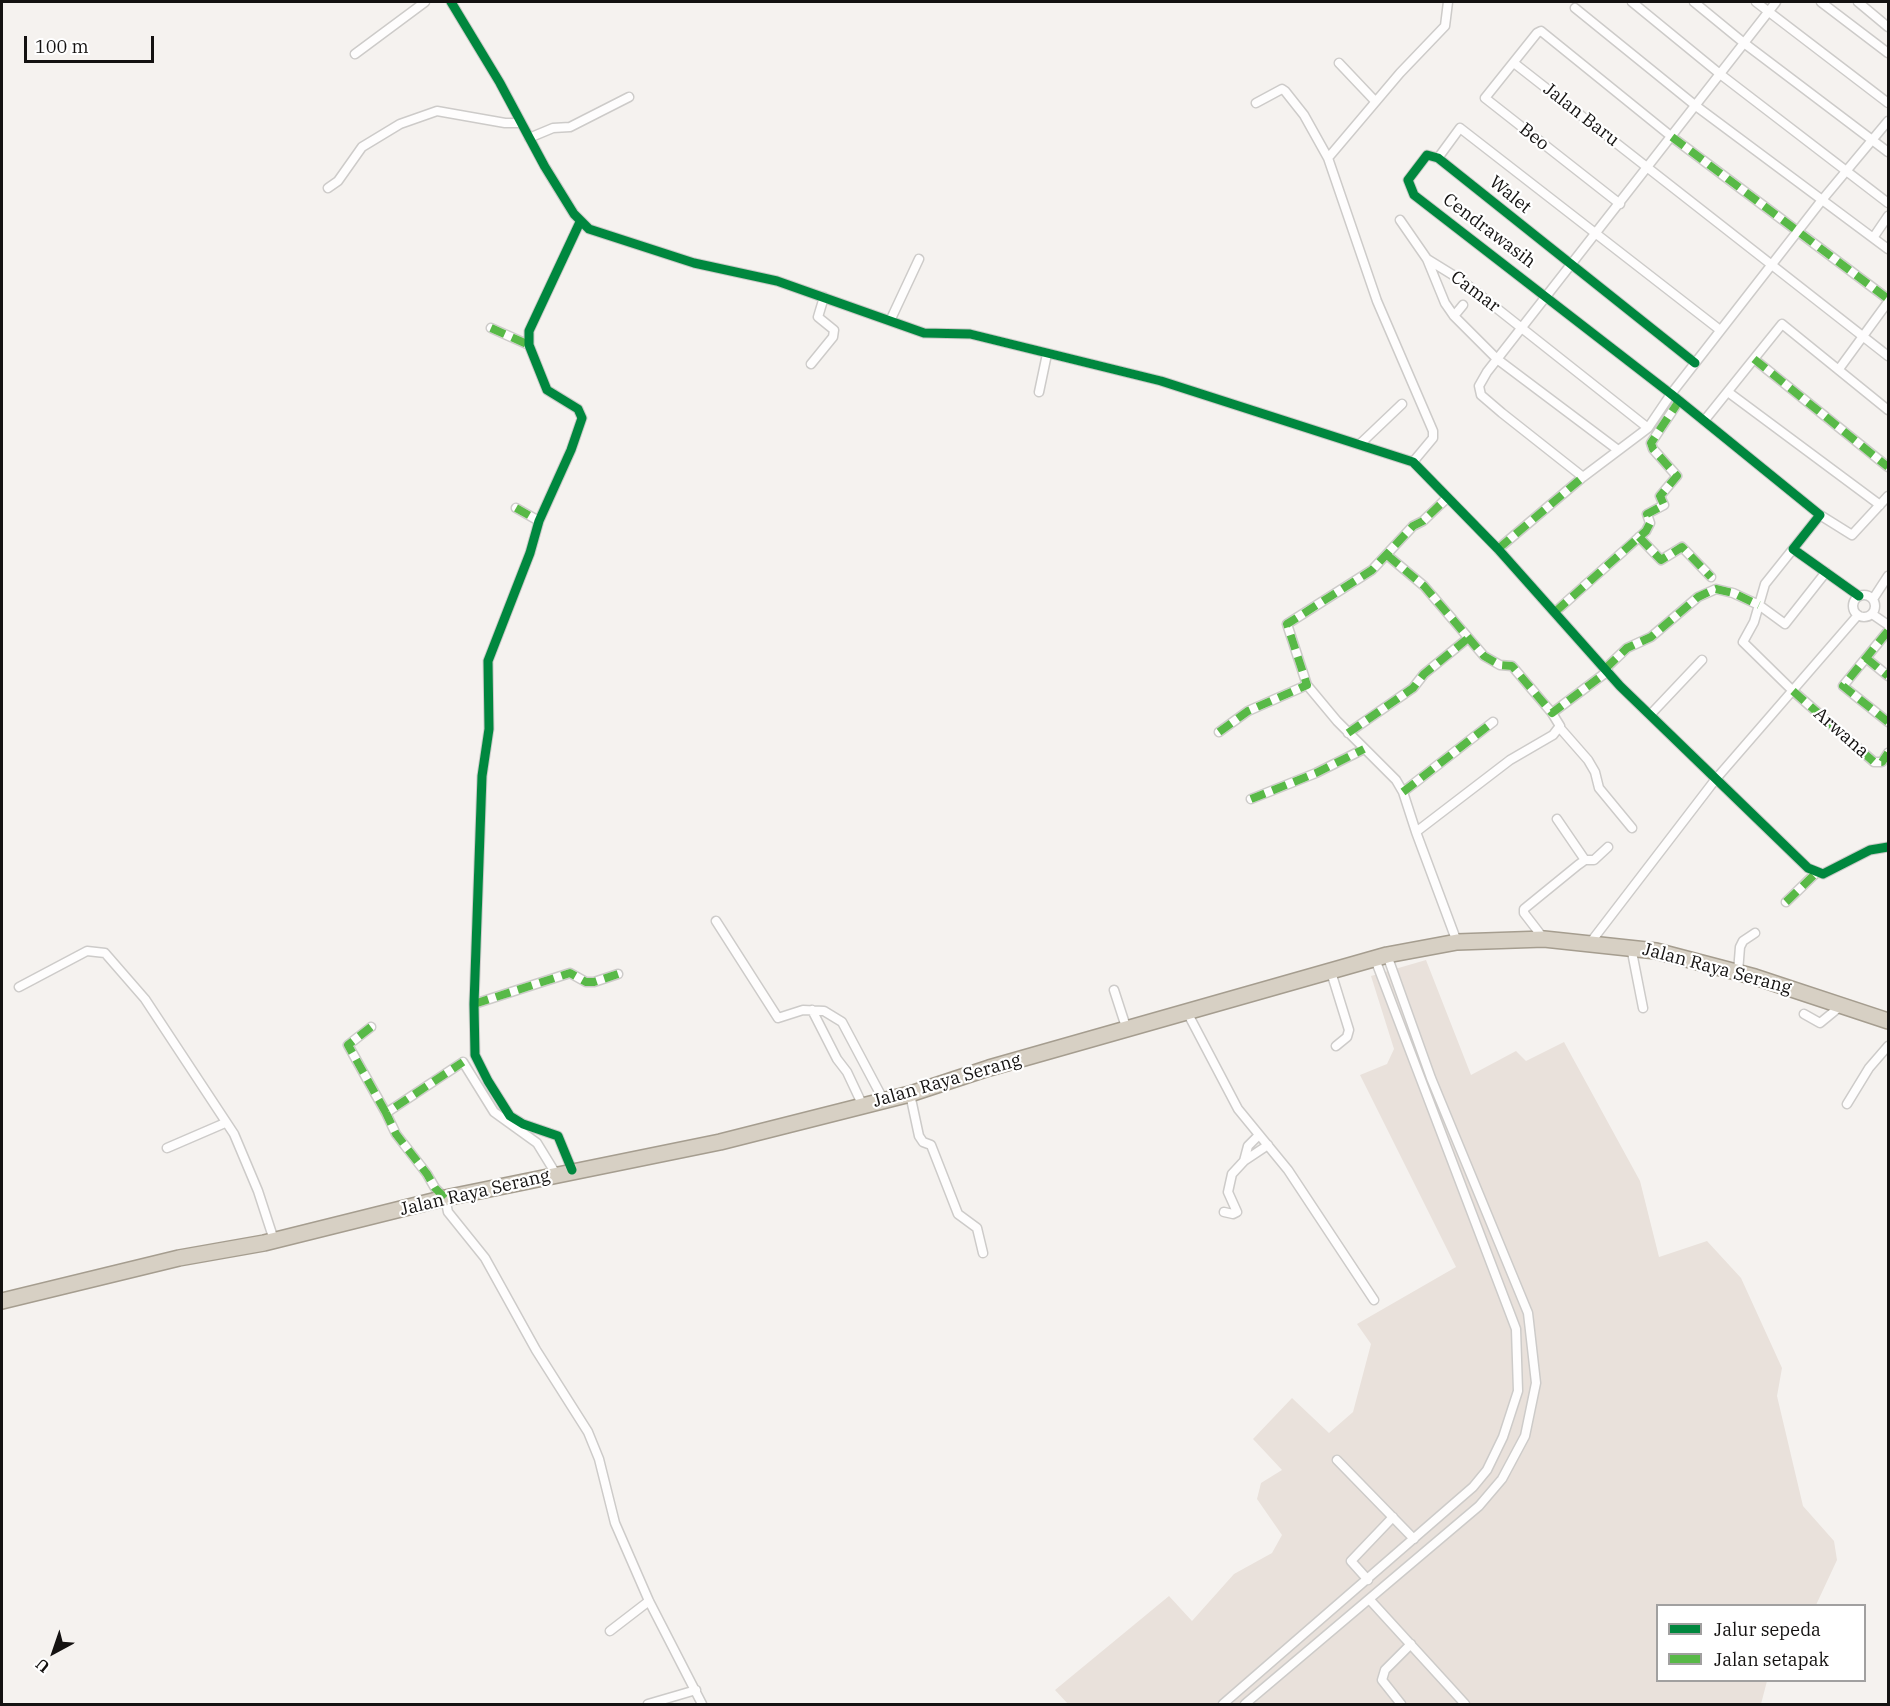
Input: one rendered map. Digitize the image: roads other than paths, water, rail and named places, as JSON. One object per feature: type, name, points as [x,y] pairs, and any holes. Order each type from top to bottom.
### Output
[{"type":"highway","name":"Jalan Raya Serang","points":[[2,1301],[167,1260],[274,1240],[445,1198],[572,1170],[720,1142],[910,1094],[988,1068],[1381,957],[1457,942],[1544,939],[1631,947],[1673,954],[1738,972],[1888,1021]]},
{"type":"street","points":[[355,54],[425,2]]},
{"type":"street","points":[[451,2],[495,74],[529,138],[580,222],[589,230],[621,242],[694,263],[777,281],[924,333],[970,334],[1161,381],[1413,462],[1498,549],[1606,670],[1650,715],[1715,780],[1816,873],[1823,874],[1870,850],[1888,847]]},
{"type":"street","points":[[1328,158],[1376,101],[1445,26],[1448,2]]},
{"type":"street","points":[[1632,2],[1720,74],[1888,203]]},
{"type":"street","points":[[1694,2],[1744,43],[1888,152]]},
{"type":"street","points":[[1756,2],[1888,103]]},
{"type":"street","points":[[1583,477],[1481,395],[1479,386],[1497,359],[1776,2]]},
{"type":"street","points":[[1821,2],[1888,53]]},
{"type":"street","points":[[1860,2],[1888,27]]},
{"type":"street","points":[[1575,8],[1696,106],[1888,249]]},
{"type":"street","points":[[1514,63],[1541,31],[1672,137],[1888,300],[1839,369]]},
{"type":"street","points":[[1339,63],[1376,101]]},
{"type":"street","name":"Jalan Baru","points":[[1514,63],[1888,356]]},
{"type":"street","name":"Beo","points":[[1514,63],[1485,98],[1486,101],[1620,204]]},
{"type":"street","points":[[1256,103],[1275,91],[1282,89],[1286,91],[1304,115],[1328,158],[1377,300],[1433,431],[1433,438],[1413,462]]},
{"type":"street","points":[[529,138],[553,128],[570,127],[629,97]]},
{"type":"street","points":[[328,188],[338,181],[362,147],[400,124],[438,111],[505,123],[521,123]]},
{"type":"street","points":[[1498,549],[1583,477],[1648,428],[1720,330],[1822,200],[1888,121]]},
{"type":"street","points":[[1438,158],[1460,128],[1720,330]]},
{"type":"street","name":"Walet","points":[[1411,192],[1408,180],[1427,155],[1438,158],[1695,363]]},
{"type":"street","name":"Cendrawasih","points":[[1411,192],[1547,296],[1820,515],[1852,535],[1880,505]]},
{"type":"street","points":[[1873,238],[1888,216]]},
{"type":"street","points":[[1400,220],[1427,258],[1445,303],[1455,316],[1497,359],[1618,450]]},
{"type":"street","points":[[572,1170],[558,1136],[523,1124],[510,1116],[488,1081],[475,1055],[474,1004],[482,777],[489,729],[488,661],[530,553],[538,521],[571,450],[582,418],[578,410],[548,390],[529,345],[532,323],[580,222]]},
{"type":"street","name":"Camar","points":[[1427,258],[1461,280],[1648,428]]},
{"type":"street","points":[[890,321],[919,259]]},
{"type":"street","points":[[811,364],[833,337],[834,330],[818,317],[824,297]]},
{"type":"street","points":[[1455,316],[1463,305]]},
{"type":"street","points":[[1704,421],[1782,324],[1888,410]]},
{"type":"street","points":[[491,328],[529,345]]},
{"type":"street","points":[[1039,392],[1047,354]]},
{"type":"street","points":[[1754,359],[1888,467]]},
{"type":"street","points":[[1728,392],[1880,505],[1888,496]]},
{"type":"street","points":[[1555,612],[1639,537],[1650,525],[1647,514],[1664,505],[1660,496],[1677,476],[1653,449],[1651,443],[1679,401]]},
{"type":"street","points":[[1360,444],[1402,404]]},
{"type":"street","points":[[1448,498],[1423,521],[1413,526],[1387,555],[1354,583],[1287,624],[1307,685],[1348,733],[1389,770],[1403,792],[1457,942]]},
{"type":"street","points":[[516,508],[538,521]]},
{"type":"street","points":[[1793,692],[1743,642],[1760,605],[1766,584],[1820,515]]},
{"type":"street","points":[[1639,537],[1661,560],[1682,547],[1712,577]]},
{"type":"street","points":[[1793,549],[1859,596],[1873,599]]},
{"type":"street","points":[[1387,555],[1424,586],[1467,639],[1493,662],[1512,666],[1552,713],[1560,728],[1587,760],[1595,772],[1599,788],[1632,828]]},
{"type":"street","points":[[1552,713],[1606,670],[1627,648],[1650,637],[1698,597],[1716,589],[1733,593],[1760,605],[1785,624],[1826,572]]},
{"type":"street","points":[[1859,596],[1853,605],[1858,615],[1865,617],[1872,614],[1875,607],[1873,599],[1888,576]]},
{"type":"street","points":[[1872,614],[1888,625]]},
{"type":"street","points":[[1590,943],[1715,780],[1858,615]]},
{"type":"street","name":"Arwana","points":[[1888,631],[1842,686],[1888,722]]},
{"type":"street","points":[[1348,733],[1413,688],[1424,674],[1467,639]]},
{"type":"street","points":[[1866,658],[1888,676]]},
{"type":"street","points":[[1650,715],[1702,660]]},
{"type":"street","points":[[1219,732],[1248,711],[1307,685]]},
{"type":"street","name":"Arwana","points":[[1793,692],[1874,762],[1882,762],[1888,753]]},
{"type":"street","points":[[1403,792],[1493,722]]},
{"type":"street","points":[[1416,832],[1510,760],[1560,728]]},
{"type":"street","points":[[1251,799],[1316,774],[1364,748]]},
{"type":"street","points":[[1557,819],[1585,860]]},
{"type":"street","points":[[1544,939],[1524,913],[1524,909],[1585,860],[1594,860],[1608,847]]},
{"type":"street","points":[[1786,902],[1816,873]]},
{"type":"street","points":[[716,921],[774,1015],[781,1019],[803,1010],[824,1011],[842,1022],[884,1101]]},
{"type":"street","points":[[1738,972],[1740,947],[1743,941],[1755,933]]},
{"type":"street","points":[[1631,947],[1643,1008]]},
{"type":"street","points":[[19,987],[87,951],[105,953],[145,999],[239,1146],[274,1240]]},
{"type":"street","points":[[1245,1704],[1479,1506],[1502,1479],[1525,1436],[1536,1383],[1527,1313],[1381,957]]},
{"type":"street","points":[[1223,1704],[1357,1591],[1473,1487],[1487,1470],[1503,1437],[1518,1391],[1516,1329],[1381,957]]},
{"type":"street","points":[[1331,972],[1349,1030],[1347,1036],[1336,1046]]},
{"type":"street","points":[[474,1004],[570,973],[586,982],[594,982],[618,974]]},
{"type":"street","points":[[1114,990],[1127,1030]]},
{"type":"street","points":[[1804,1014],[1820,1023],[1842,1005]]},
{"type":"street","points":[[812,1010],[837,1059],[847,1072],[863,1106]]},
{"type":"street","points":[[1188,1012],[1238,1109],[1287,1170],[1374,1300]]},
{"type":"street","points":[[371,1027],[348,1045],[396,1134],[428,1174],[435,1188],[445,1198],[448,1212],[485,1258],[536,1350],[593,1443],[615,1523],[649,1601],[702,1704]]},
{"type":"street","points":[[1847,1104],[1869,1068],[1888,1046]]},
{"type":"street","points":[[386,1113],[463,1062],[494,1112],[537,1143],[556,1174]]},
{"type":"street","points":[[910,1094],[919,1136],[923,1142],[931,1145],[958,1214],[977,1228],[983,1253]]},
{"type":"street","points":[[167,1148],[225,1123]]},
{"type":"street","points":[[1244,1161],[1248,1146],[1259,1135]]},
{"type":"street","points":[[1224,1212],[1235,1214],[1237,1212],[1230,1200],[1228,1183],[1244,1161],[1268,1145]]},
{"type":"street","points":[[1498,1283],[1514,1278]]},
{"type":"street","points":[[1338,1460],[1414,1539]]},
{"type":"street","points":[[1368,1580],[1351,1561],[1394,1517]]},
{"type":"street","points":[[1357,1591],[1411,1644],[1465,1704]]},
{"type":"street","points":[[610,1631],[649,1601]]},
{"type":"street","points":[[1401,1704],[1382,1680],[1385,1670],[1411,1644]]},
{"type":"street","points":[[648,1704],[696,1690]]}]
